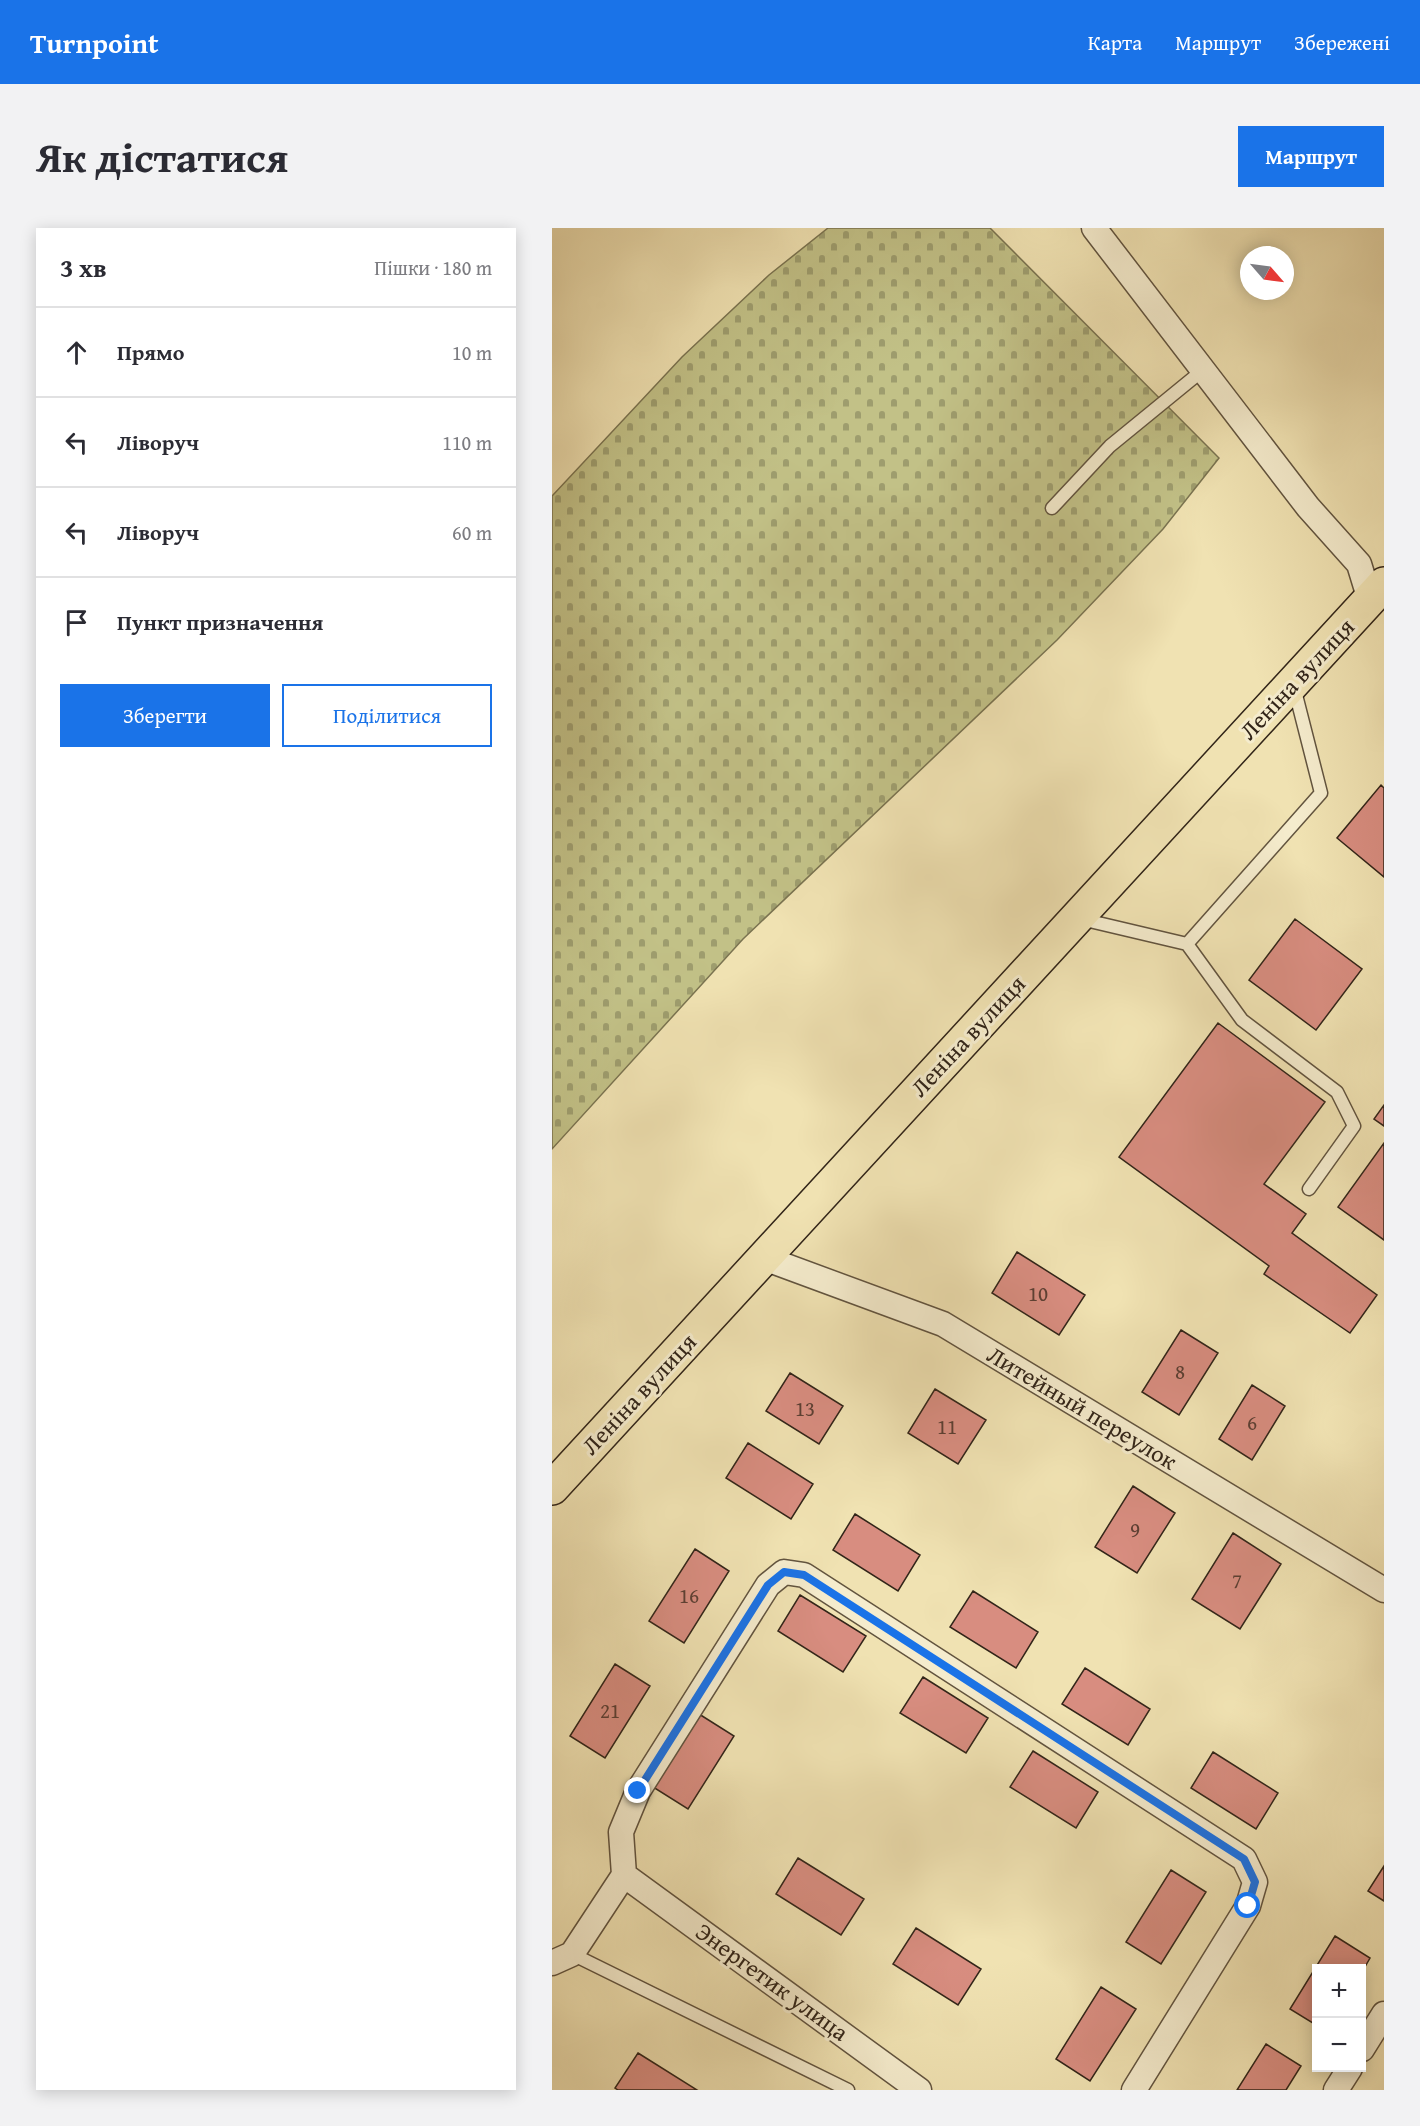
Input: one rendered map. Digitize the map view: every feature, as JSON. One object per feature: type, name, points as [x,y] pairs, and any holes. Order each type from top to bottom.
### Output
[{"type":"main road","name":"Леніна вулиця","points":[[552,1488],[1377,592]]},
{"type":"street","points":[[1094,228],[1308,507],[1359,564],[1377,592]]},
{"type":"street","name":"Литейный переулок","points":[[764,1258],[943,1324],[1384,1590]]},
{"type":"street","points":[[562,1959],[624,1875],[621,1832],[638,1791],[768,1585],[784,1572],[804,1575],[1244,1859],[1255,1882],[1248,1906],[1134,2090]]},
{"type":"street","name":"Энергетик улица","points":[[624,1875],[919,2090]]},
{"type":"street","points":[[1366,2043],[1384,2014]]},
{"type":"street","points":[[1336,2090],[1347,2072]]},
{"type":"lane","points":[[1052,508],[1110,446],[1203,370]]},
{"type":"lane","points":[[1187,944],[1321,792],[1293,682]]},
{"type":"lane","points":[[1077,918],[1187,944],[1242,1020],[1337,1092],[1354,1126],[1309,1189]]},
{"type":"lane","points":[[562,1959],[848,2090]]},
{"type":"green space","points":[[828,228],[990,228],[1219,458],[1163,529],[1057,640],[743,939],[552,1149],[552,496],[682,357],[769,275]]},
{"type":"building","points":[[1381,785],[1384,788],[1384,877],[1337,838]]},
{"type":"building","points":[[1295,919],[1362,969],[1316,1030],[1249,980]]},
{"type":"building","points":[[1218,1023],[1325,1102],[1264,1184],[1306,1214],[1292,1233],[1377,1295],[1350,1333],[1264,1274],[1269,1266],[1119,1157]]},
{"type":"building","points":[[1384,1105],[1384,1126],[1374,1119]]},
{"type":"building","points":[[1384,1143],[1384,1240],[1338,1207]]},
{"type":"building","points":[[1017,1252],[1085,1295],[1059,1335],[992,1293]]},
{"type":"building","points":[[1181,1330],[1218,1353],[1179,1415],[1142,1392]]},
{"type":"building","points":[[790,1373],[843,1406],[819,1444],[766,1411]]},
{"type":"building","points":[[1252,1385],[1285,1406],[1252,1460],[1219,1439]]},
{"type":"building","points":[[935,1389],[986,1420],[958,1464],[908,1433]]},
{"type":"building","points":[[748,1443],[813,1484],[791,1519],[726,1478]]},
{"type":"building","points":[[1133,1486],[1175,1513],[1137,1573],[1095,1547]]},
{"type":"building","points":[[855,1514],[920,1555],[898,1591],[833,1550]]},
{"type":"building","points":[[1233,1533],[1281,1564],[1240,1629],[1192,1599]]},
{"type":"building","points":[[695,1549],[729,1571],[684,1643],[649,1621]]},
{"type":"building","points":[[973,1591],[1038,1632],[1016,1668],[950,1627]]},
{"type":"building","points":[[800,1595],[866,1636],[843,1672],[778,1631]]},
{"type":"building","points":[[615,1664],[650,1686],[605,1758],[570,1736]]},
{"type":"building","points":[[1085,1668],[1150,1709],[1128,1745],[1062,1704]]},
{"type":"building","points":[[923,1677],[988,1718],[966,1753],[900,1713]]},
{"type":"building","points":[[699,1714],[734,1736],[688,1809],[653,1787]]},
{"type":"building","points":[[1033,1751],[1098,1792],[1076,1828],[1010,1787]]},
{"type":"building","points":[[1213,1752],[1278,1793],[1256,1829],[1191,1788]]},
{"type":"building","points":[[798,1858],[864,1899],[841,1935],[776,1894]]},
{"type":"building","points":[[1384,1866],[1384,1901],[1368,1891]]},
{"type":"building","points":[[1171,1870],[1206,1892],[1161,1964],[1126,1942]]},
{"type":"building","points":[[916,1928],[981,1969],[958,2005],[893,1964]]},
{"type":"building","points":[[1335,1936],[1370,1958],[1366,1965],[1318,1964]]},
{"type":"building","points":[[1312,1973],[1312,2023],[1290,2009]]},
{"type":"building","points":[[1101,1987],[1136,2009],[1090,2081],[1056,2059]]},
{"type":"building","points":[[1266,2044],[1301,2066],[1286,2090],[1237,2090]]},
{"type":"building","points":[[638,2053],[697,2090],[618,2090],[615,2088]]},
{"type":"route","points":[[638,1791],[768,1585],[784,1572],[804,1575],[1244,1859],[1255,1882],[1248,1906]]}]
